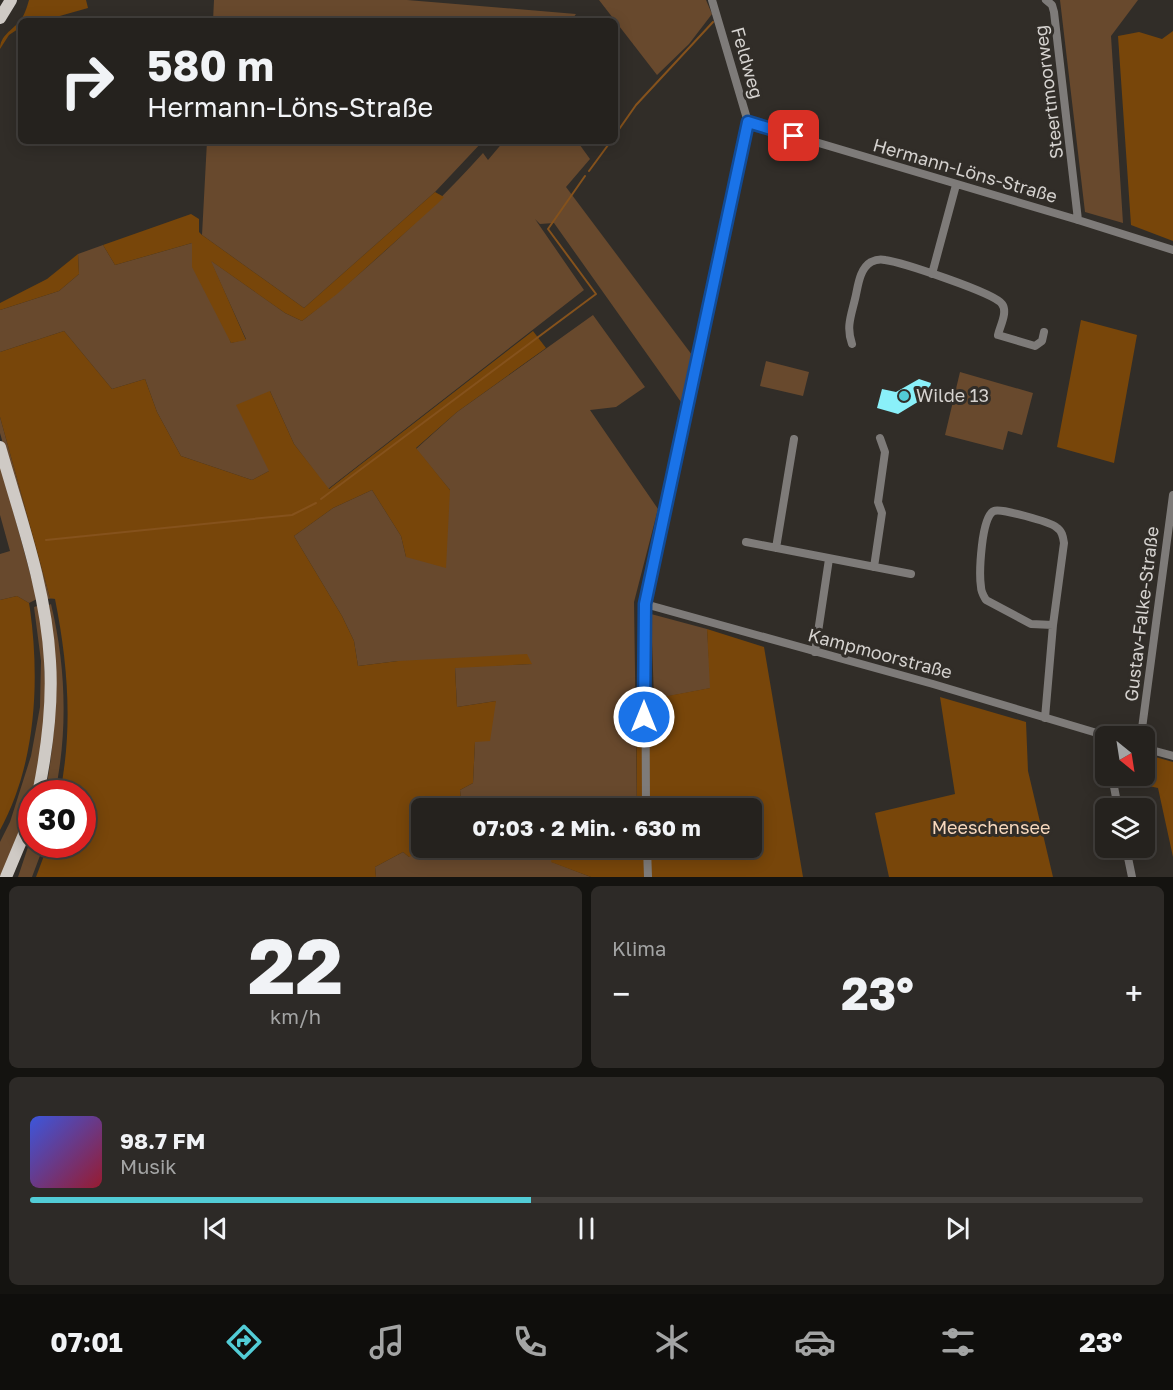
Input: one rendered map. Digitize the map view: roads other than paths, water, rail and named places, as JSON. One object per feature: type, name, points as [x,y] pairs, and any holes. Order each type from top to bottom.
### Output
[{"type":"main road","points":[[0,447],[38,583],[48,637],[50,709],[47,746],[41,780]]},
{"type":"main road","points":[[9,872],[18,850]]},
{"type":"street","name":"Feldweg","points":[[646,798],[645,604],[748,122],[712,0]]},
{"type":"street","name":"Steertmoorweg","points":[[1046,0],[1052,5],[1054,12],[1078,220]]},
{"type":"street","name":"Hermann-Löns-Straße","points":[[748,122],[1173,250]]},
{"type":"street","points":[[932,274],[956,185]]},
{"type":"street","points":[[852,344],[847,331],[861,275],[869,263],[885,260],[983,292],[1002,303],[1005,312],[998,335],[1035,346],[1042,341],[1044,333]]},
{"type":"street","points":[[874,567],[882,513],[878,502],[885,452],[880,438]]},
{"type":"street","points":[[776,548],[794,439]]},
{"type":"street","name":"Gustav-Falke-Straße","points":[[1142,726],[1169,547],[1173,495]]},
{"type":"street","points":[[1045,718],[1053,625],[1064,543],[1062,534],[1047,522],[1003,511],[994,511],[987,517],[983,541],[980,583],[986,600],[1031,624],[1053,625]]},
{"type":"street","points":[[746,542],[911,574]]},
{"type":"street","points":[[815,652],[829,559]]},
{"type":"street","name":"Kampmoorstraße","points":[[645,604],[933,684],[1095,733]]},
{"type":"street","points":[[1155,751],[1173,756]]},
{"type":"street","points":[[647,858],[648,877]]},
{"type":"street","points":[[1128,858],[1132,877]]},
{"type":"waterway","points":[[618,131],[636,105],[713,22]]},
{"type":"waterway","points":[[589,171],[609,144]]},
{"type":"waterway","points":[[321,499],[596,294],[548,229],[585,176]]},
{"type":"waterway","points":[[46,540],[292,515],[316,503]]},
{"type":"place","name":"Wilde 13","points":[[904,396]]},
{"type":"park label","name":"Meeschensee","points":[[991,828]]}]
